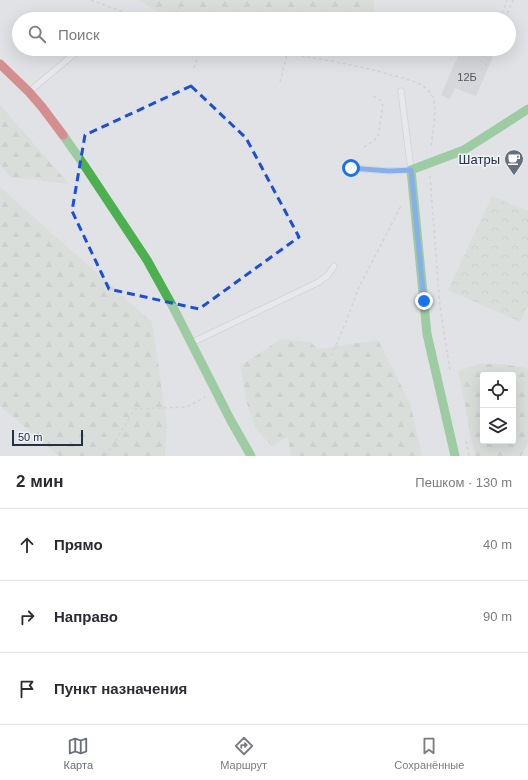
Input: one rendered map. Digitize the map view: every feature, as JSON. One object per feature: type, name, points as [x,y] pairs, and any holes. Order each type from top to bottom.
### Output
[{"type":"main road","points":[[0,64],[29,92],[52,120],[84,165],[147,260],[192,343],[230,419],[251,456]]},
{"type":"main road","points":[[455,456],[427,334],[411,170],[464,150],[528,109]]},
{"type":"lane","points":[[29,92],[72,56]]},
{"type":"lane","points":[[351,168],[389,171],[411,170],[401,92]]},
{"type":"lane","points":[[192,343],[319,282],[328,275],[334,266]]},
{"type":"path","points":[[91,0],[123,12]]},
{"type":"path","points":[[176,12],[182,0]]},
{"type":"path","points":[[503,12],[507,0]]},
{"type":"path","points":[[508,12],[513,0]]},
{"type":"path","points":[[194,68],[198,56]]},
{"type":"path","points":[[280,82],[286,56]]},
{"type":"path","points":[[300,56],[376,70],[423,86],[431,94],[435,108],[429,164],[440,307],[450,371]]},
{"type":"path","points":[[484,56],[479,66],[480,70],[484,69],[490,56]]},
{"type":"path","points":[[364,147],[378,137],[383,106],[381,101],[372,95]]},
{"type":"path","points":[[330,356],[346,322],[359,287],[402,204]]},
{"type":"path","points":[[106,456],[135,409],[186,407],[216,392]]},
{"type":"path","points":[[465,440],[469,456]]},
{"type":"highlighted area","points":[[191,86],[246,138],[299,237],[199,309],[109,289],[72,211],[85,135]]},
{"type":"green space","points":[[138,0],[374,0],[375,12],[159,12]]},
{"type":"green space","points":[[0,105],[69,184],[10,177],[0,164]]},
{"type":"green space","points":[[0,187],[152,322],[167,424],[165,456],[59,456],[0,406]]},
{"type":"green space","points":[[492,196],[528,211],[528,306],[520,322],[448,290]]},
{"type":"green space","points":[[281,339],[310,342],[318,349],[378,340],[410,403],[422,456],[291,456],[288,437],[272,446],[255,428],[247,403],[240,366]]},
{"type":"green space","points":[[479,364],[502,364],[528,368],[528,443],[521,456],[475,456],[458,371]]},
{"type":"building","points":[[458,56],[493,57],[476,96],[455,88],[450,99],[441,95]]},
{"type":"traffic: fast","points":[[455,456],[427,334],[411,170],[464,150],[528,109]]},
{"type":"traffic: fast","points":[[63,135],[147,260],[173,307],[230,419],[251,456]]},
{"type":"traffic: jam","points":[[0,64],[29,92],[63,135]]},
{"type":"place","name":"Шатры","points":[[514,176]]},
{"type":"route","points":[[351,168],[360,170],[389,171],[411,170],[424,301]]}]
